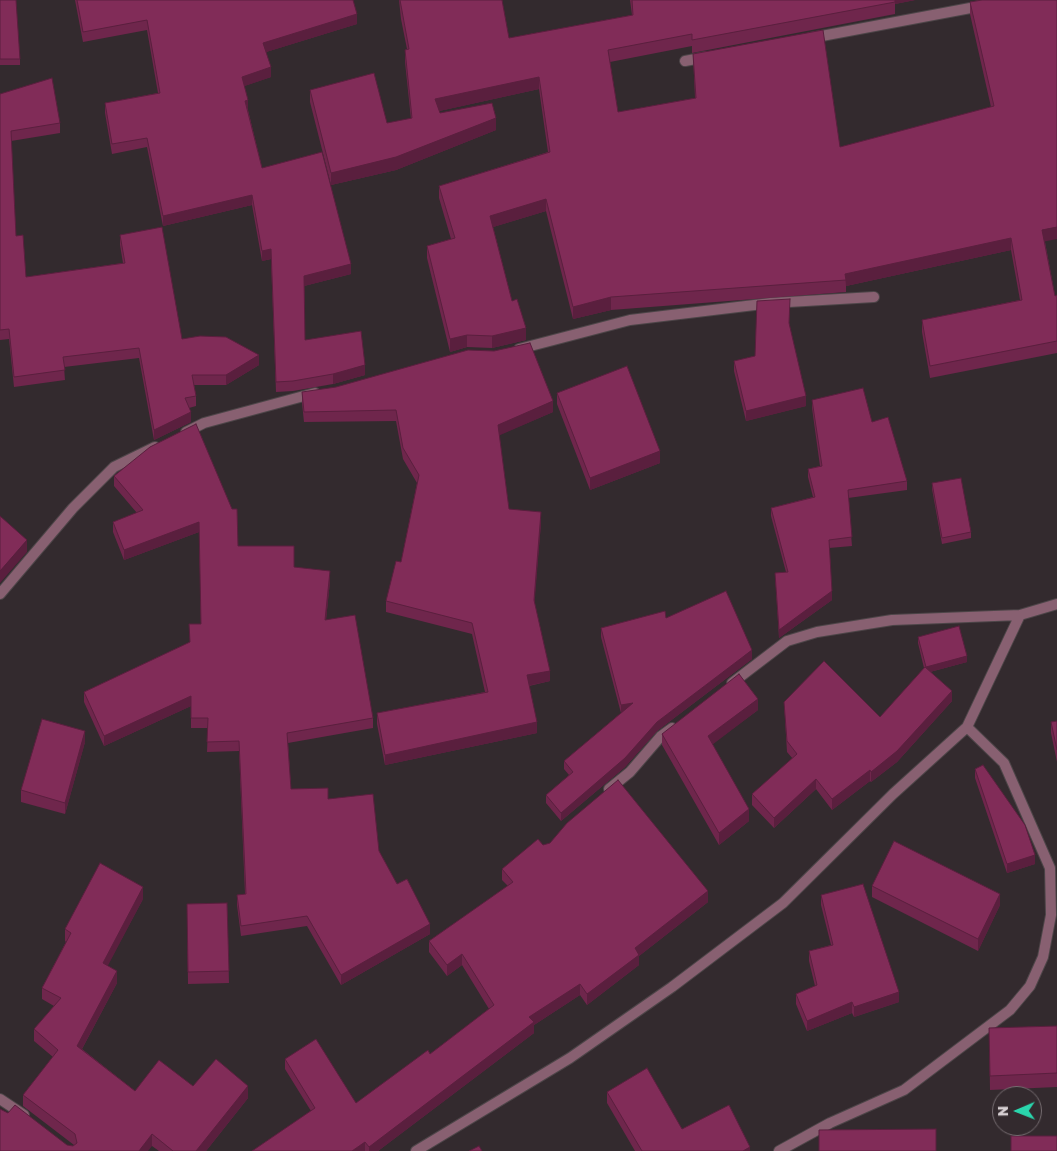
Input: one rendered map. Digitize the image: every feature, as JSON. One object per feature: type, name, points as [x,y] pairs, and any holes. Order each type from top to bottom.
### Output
[{"type":"street","points":[[797,41],[992,4]]},
{"type":"street","points":[[685,61],[713,56]]},
{"type":"street","points":[[510,351],[630,320],[771,303],[874,297]]},
{"type":"street","points":[[0,594],[73,508],[114,467],[204,424],[266,408],[300,396],[326,392]]},
{"type":"street","points":[[724,689],[787,641],[817,632],[892,620],[1020,615],[1057,604]]},
{"type":"street","points":[[416,1151],[570,1058],[672,987],[783,904],[893,794],[967,727],[1020,615]]},
{"type":"street","points":[[600,798],[630,772],[662,736],[677,724]]},
{"type":"street","points":[[779,1151],[830,1123],[904,1090],[1010,1010],[1030,986],[1043,957],[1051,915],[1050,868],[1004,763],[967,727]]},
{"type":"street","points":[[0,1098],[35,1122]]},
{"type":"building","points":[[0,0],[16,0],[20,59],[0,59]]},
{"type":"building","points":[[77,0],[353,0],[357,14],[263,43],[271,67],[242,77],[248,100],[245,101],[262,168],[322,152],[351,264],[304,276],[305,340],[361,331],[365,365],[333,374],[276,382],[271,249],[262,251],[252,195],[163,216],[147,138],[112,144],[105,103],[160,93],[147,20],[83,32]]},
{"type":"building","points":[[400,0],[502,0],[509,38],[633,15],[632,0],[895,0],[895,2],[692,40],[692,34],[608,50],[618,112],[696,98],[693,54],[823,30],[840,147],[994,106],[970,2],[982,0],[1057,0],[1057,227],[1042,230],[1055,296],[1057,295],[1057,341],[930,366],[922,320],[1022,300],[1011,238],[845,274],[846,280],[611,297],[573,307],[546,199],[490,216],[512,301],[517,299],[526,328],[492,336],[467,335],[450,339],[427,246],[455,238],[439,186],[550,152],[539,77],[435,99],[440,113],[492,103],[496,118],[396,157],[331,173],[310,90],[374,73],[387,123],[412,118],[405,50],[409,49]]},
{"type":"building","points":[[52,78],[60,123],[11,131],[16,236],[23,235],[26,277],[125,263],[120,235],[162,227],[182,339],[200,336],[226,337],[259,355],[226,375],[192,375],[196,396],[185,398],[191,412],[154,430],[139,348],[63,357],[65,370],[14,377],[9,329],[0,330],[0,94]]},
{"type":"building","points":[[790,299],[789,323],[806,396],[746,411],[734,361],[755,356],[757,301]]},
{"type":"building","points":[[530,343],[553,401],[498,425],[509,509],[541,512],[534,600],[550,671],[527,675],[537,722],[385,755],[377,713],[488,692],[472,623],[386,601],[396,561],[401,562],[419,475],[403,448],[396,410],[304,412],[302,392],[336,387],[468,350],[494,351]]},
{"type":"building","points":[[627,366],[660,451],[590,478],[557,393]]},
{"type":"building","points":[[863,388],[872,422],[888,417],[907,481],[848,490],[852,537],[829,540],[832,591],[779,630],[775,573],[788,572],[771,508],[815,497],[808,469],[822,466],[812,400]]},
{"type":"building","points":[[196,424],[232,509],[237,509],[238,546],[294,546],[294,567],[330,571],[325,620],[355,615],[373,718],[287,733],[291,789],[328,788],[328,799],[373,794],[379,851],[397,884],[407,879],[430,924],[341,975],[307,916],[241,926],[237,895],[246,894],[239,741],[207,742],[208,718],[191,718],[191,696],[104,736],[84,692],[190,642],[189,624],[201,624],[199,522],[124,550],[113,522],[143,510],[114,476],[150,447]]},
{"type":"building","points":[[961,478],[971,532],[942,538],[932,483]]},
{"type":"building","points":[[0,516],[27,540],[0,571]]},
{"type":"building","points":[[726,591],[752,650],[657,722],[625,758],[561,813],[546,795],[573,772],[564,761],[633,703],[621,705],[601,628],[665,611],[666,618]]},
{"type":"building","points":[[959,626],[967,656],[926,667],[918,637]]},
{"type":"building","points":[[824,661],[880,717],[925,667],[952,691],[897,751],[871,772],[870,770],[832,799],[816,779],[774,818],[752,794],[797,754],[787,741],[784,702]]},
{"type":"building","points":[[739,674],[758,699],[708,736],[749,809],[719,833],[662,734]]},
{"type":"building","points":[[42,719],[85,731],[65,803],[21,790]]},
{"type":"building","points":[[1057,721],[1057,750],[1051,722]]},
{"type":"building","points":[[983,765],[1025,825],[1035,855],[1007,864],[975,769]]},
{"type":"building","points":[[618,780],[708,891],[635,948],[639,955],[587,994],[580,984],[529,1017],[534,1022],[369,1147],[365,1142],[352,1151],[252,1151],[315,1108],[285,1059],[316,1039],[356,1103],[428,1050],[430,1054],[494,1005],[462,954],[447,965],[429,941],[513,882],[502,869],[538,839],[543,845],[550,843],[567,823]]},
{"type":"building","points":[[894,841],[1000,894],[978,939],[872,886]]},
{"type":"building","points":[[100,863],[143,887],[103,963],[117,971],[77,1046],[135,1091],[159,1060],[193,1086],[216,1059],[248,1086],[196,1151],[173,1151],[152,1134],[139,1151],[0,1151],[0,1109],[8,1113],[15,1105],[67,1145],[73,1146],[77,1143],[75,1134],[23,1095],[58,1050],[34,1029],[61,998],[42,988],[71,933],[65,929]]},
{"type":"building","points":[[863,884],[899,992],[854,1007],[852,1002],[807,1021],[796,994],[817,985],[809,951],[833,945],[821,895]]},
{"type":"building","points":[[227,903],[229,971],[188,972],[187,904]]},
{"type":"building","points":[[1057,1026],[1057,1073],[990,1076],[989,1028]]},
{"type":"building","points":[[647,1068],[682,1129],[729,1105],[750,1147],[743,1151],[642,1151],[607,1092]]},
{"type":"building","points":[[936,1129],[936,1151],[819,1151],[819,1130]]},
{"type":"building","points":[[1011,1136],[1057,1136],[1057,1151],[1011,1151]]},
{"type":"building","points":[[479,1146],[482,1151],[469,1151]]}]
